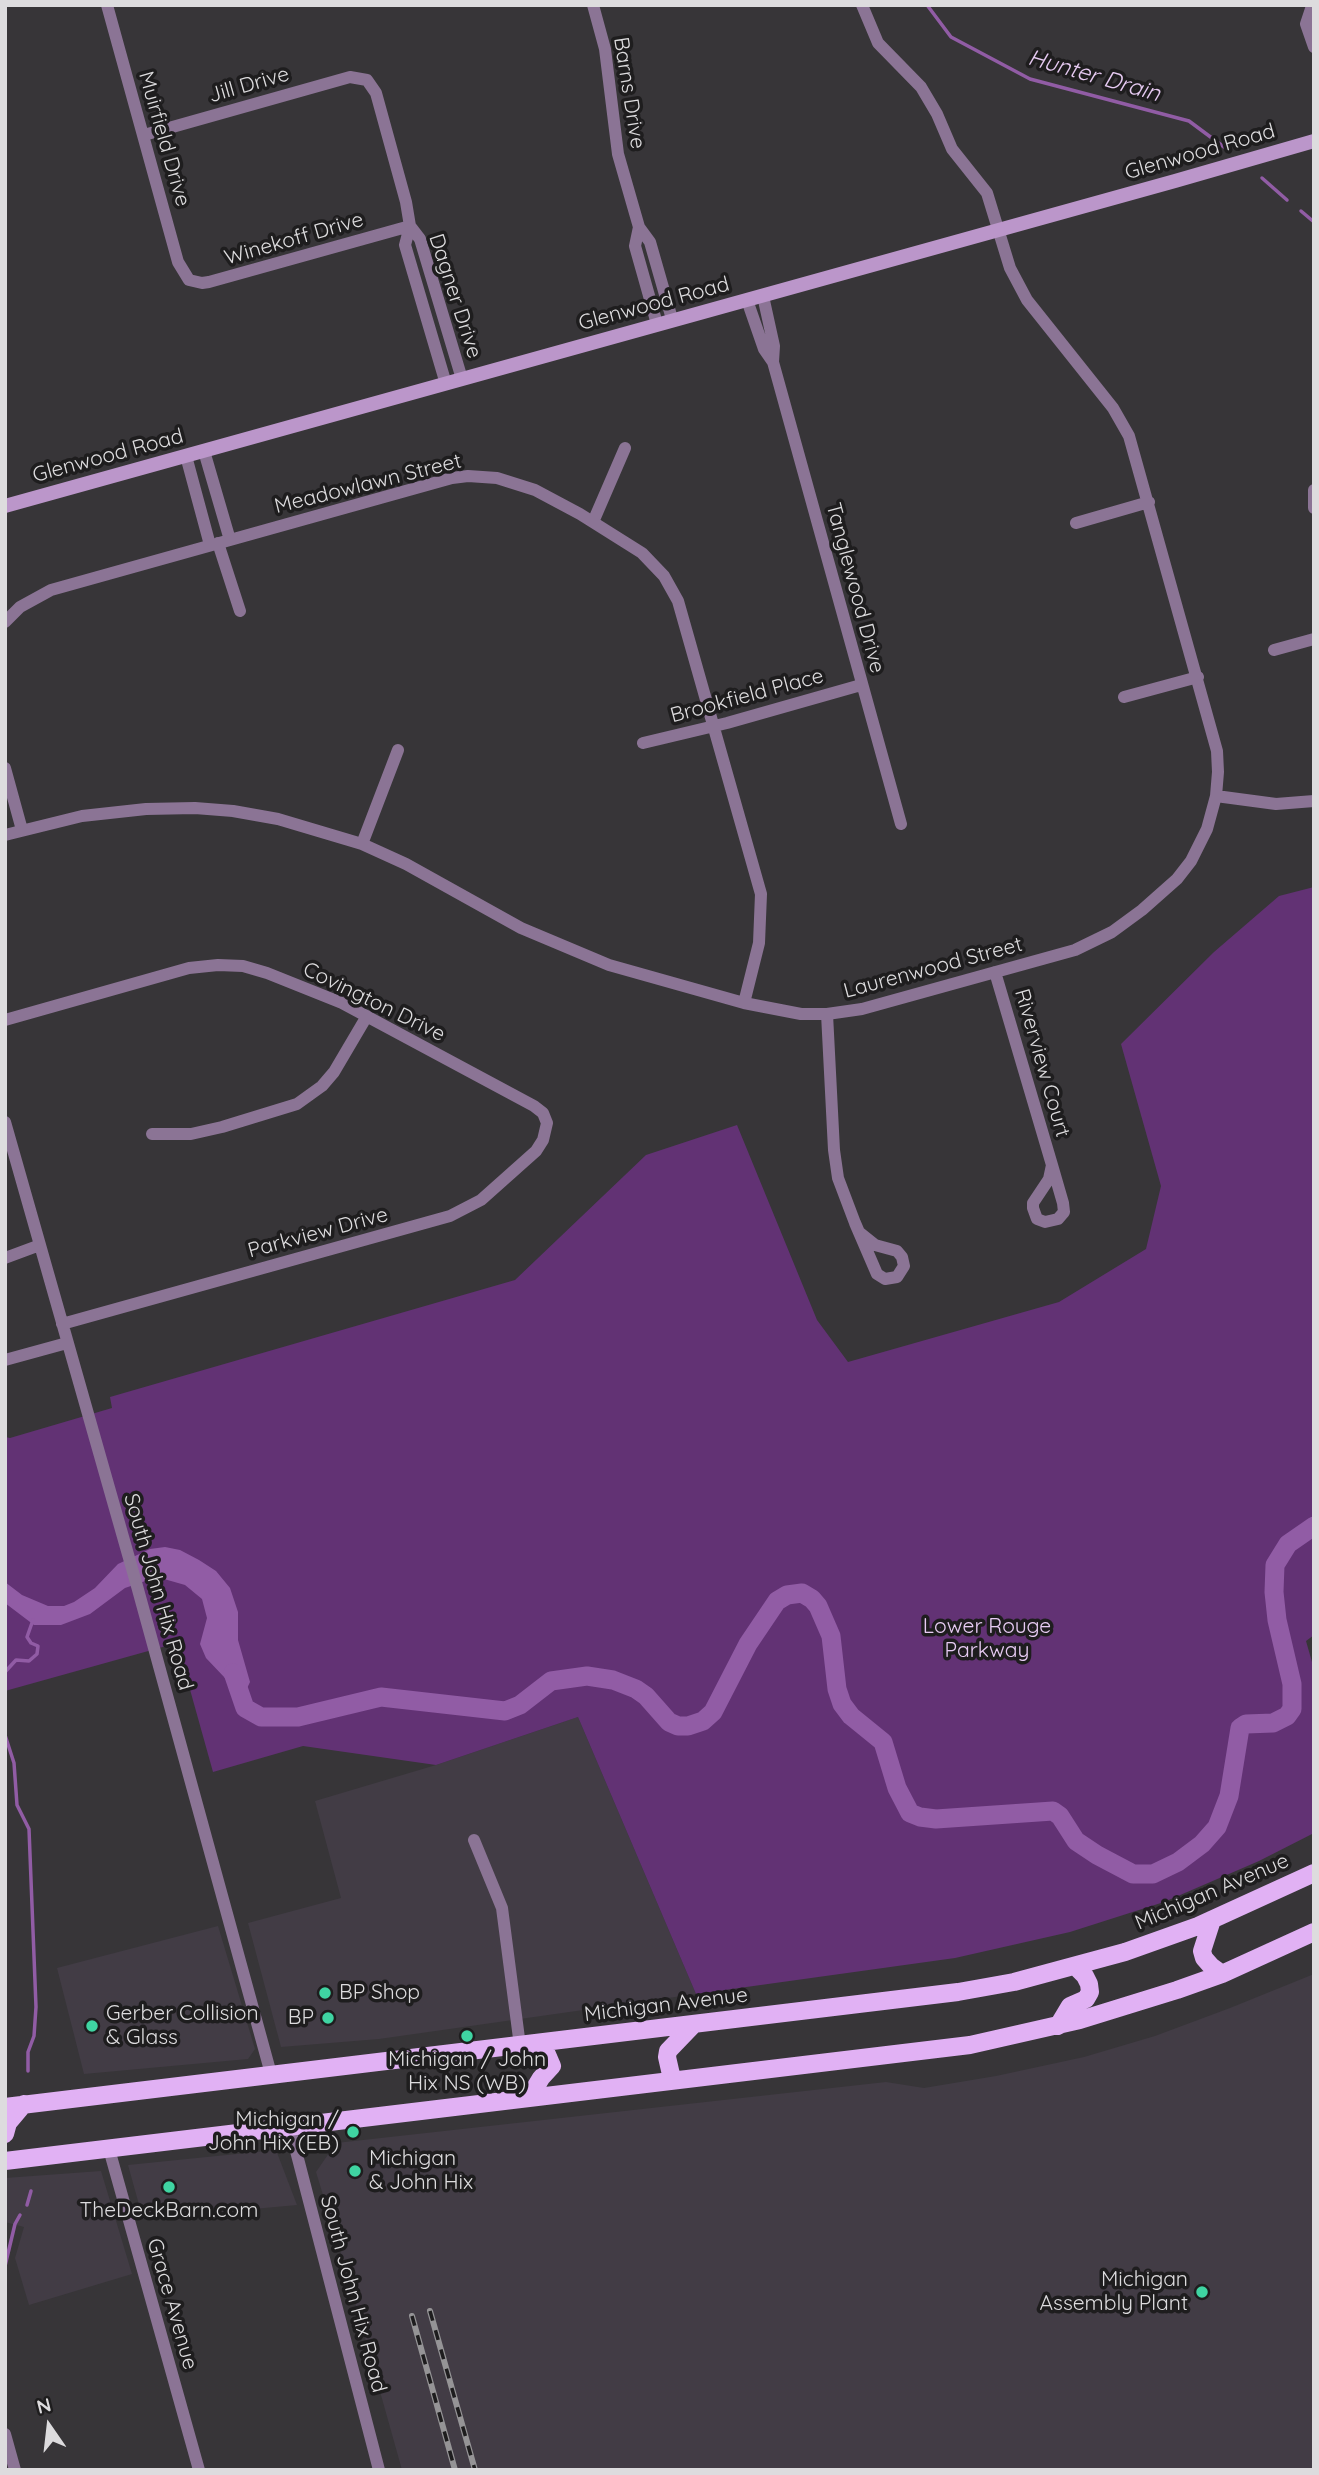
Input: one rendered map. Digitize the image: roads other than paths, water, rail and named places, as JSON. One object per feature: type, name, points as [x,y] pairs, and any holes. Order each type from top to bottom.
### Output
[{"type":"main road","name":"Michigan Avenue","points":[[5,2107],[693,2025],[958,1992],[1014,1982],[1125,1952],[1212,1920],[1314,1873]]},
{"type":"main road","points":[[1212,1920],[1202,1951],[1204,1958],[1222,1974]]},
{"type":"main road","points":[[24,2104],[8,2123],[5,2136],[13,2160],[970,2045],[1058,2026],[1139,2002],[1222,1974],[1314,1932]]},
{"type":"main road","points":[[1058,2026],[1070,2006],[1086,1998],[1090,1992],[1085,1976],[1076,1967]]},
{"type":"main road","points":[[672,2079],[668,2051],[693,2025]]},
{"type":"main road","points":[[527,2045],[546,2052],[552,2066],[529,2098]]},
{"type":"street","name":"Muirfield Drive","points":[[107,5],[178,262],[189,280]]},
{"type":"street","name":"Barns Drive","points":[[593,5],[609,72],[615,140],[639,227],[650,242],[672,320]]},
{"type":"street","name":"Laurenwood Street","points":[[5,835],[58,821],[146,809],[195,808],[278,819],[362,844],[407,864],[521,928],[571,951],[645,977],[744,1003],[786,1012],[827,1014],[862,1009],[1088,945],[1112,932],[1142,910],[1177,879],[1191,861],[1207,828],[1216,796],[1218,772],[1215,743],[1198,677],[1133,447],[1121,419],[1027,300],[1010,268],[987,192],[952,149],[937,114],[920,87],[877,43],[862,5]]},
{"type":"street","points":[[1311,9],[1306,24],[1314,47]]},
{"type":"street","name":"Jill Drive","points":[[144,135],[350,77],[364,78]]},
{"type":"street","name":"Dagner Drive","points":[[364,78],[373,87],[378,99],[406,202],[410,226],[405,246],[446,384]]},
{"type":"street","name":"Glenwood Road","points":[[5,506],[1314,141]]},
{"type":"street","name":"Dagner Drive","points":[[410,226],[420,239],[462,379]]},
{"type":"street","name":"Winekoff Drive","points":[[189,280],[209,282],[410,226]]},
{"type":"street","name":"Barns Drive","points":[[639,227],[635,246],[657,324]]},
{"type":"street","name":"Tanglewood Drive","points":[[763,296],[775,346],[773,362]]},
{"type":"street","name":"Tanglewood Drive","points":[[747,300],[764,349],[773,362],[901,824]]},
{"type":"street","points":[[593,522],[625,448]]},
{"type":"street","points":[[204,451],[219,543]]},
{"type":"street","points":[[186,456],[219,543],[240,611]]},
{"type":"street","name":"Meadowlawn Street","points":[[6,620],[34,597],[51,590],[452,478],[497,478],[520,484],[593,522],[642,553],[670,585],[684,618],[761,894],[759,943],[744,1003]]},
{"type":"street","points":[[1314,491],[1314,508]]},
{"type":"street","points":[[1076,523],[1149,502]]},
{"type":"street","points":[[1274,650],[1314,639]]},
{"type":"street","points":[[1124,697],[1198,677]]},
{"type":"street","name":"Brookfield Place","points":[[643,743],[861,685]]},
{"type":"street","points":[[362,844],[398,750]]},
{"type":"street","points":[[5,768],[22,830]]},
{"type":"street","points":[[1216,796],[1276,804],[1314,801]]},
{"type":"street","name":"Covington Drive","points":[[5,1020],[189,968],[243,966],[267,972],[342,1003],[534,1106],[542,1112],[547,1123]]},
{"type":"street","name":"Riverview Court","points":[[995,972],[1052,1165]]},
{"type":"street","points":[[827,1014],[834,1159],[842,1191],[860,1233]]},
{"type":"street","points":[[152,1134],[191,1134],[297,1104],[322,1086],[334,1072],[367,1016]]},
{"type":"street","name":"South John Hix Road","points":[[5,1122],[126,1546],[271,2074]]},
{"type":"street","name":"Parkview Drive","points":[[62,1324],[450,1216],[481,1200],[536,1151],[543,1140],[547,1123]]},
{"type":"street","points":[[5,1258],[40,1245]]},
{"type":"street","points":[[5,1360],[67,1343]]},
{"type":"street","points":[[474,1840],[502,1908],[527,2045]]},
{"type":"street","name":"South John Hix Road","points":[[290,2128],[379,2470]]},
{"type":"street","name":"Grace Avenue","points":[[109,2149],[199,2470]]},
{"type":"street","points":[[5,2434],[15,2470]]},
{"type":"waterway","name":"Hunter Drain","points":[[927,5],[951,37],[1030,79],[1189,121],[1224,147]]},
{"type":"waterway","name":"Hunter Drain","points":[[1262,178],[1287,200]]},
{"type":"waterway","name":"Hunter Drain","points":[[1301,211],[1314,222]]},
{"type":"waterway","points":[[233,1673],[245,1708],[261,1717],[298,1717],[381,1697],[505,1711],[520,1705],[551,1681],[587,1676],[613,1680],[636,1689],[646,1696],[669,1722],[688,1726],[703,1721],[713,1712],[748,1644],[777,1601],[787,1595],[802,1593],[818,1606],[831,1636],[837,1689],[842,1704],[851,1716],[883,1742],[897,1788],[910,1813],[936,1819],[1053,1811],[1060,1816],[1076,1841],[1097,1855],[1133,1874],[1153,1874],[1178,1862],[1202,1844],[1217,1827],[1229,1796],[1240,1728],[1246,1724],[1273,1723],[1287,1716],[1292,1709],[1292,1684],[1277,1620],[1275,1565],[1288,1544],[1314,1526]]},
{"type":"waterway","points":[[5,1672],[16,1660],[29,1661],[37,1654],[38,1646],[31,1643],[27,1637],[33,1620]]},
{"type":"waterway","points":[[5,1735],[14,1763],[17,1805],[29,1829],[36,2007],[34,2036],[28,2052],[28,2071]]},
{"type":"waterway","points":[[27,2205],[31,2191]]},
{"type":"waterway","points":[[5,2266],[15,2224],[20,2215]]},
{"type":"railway","points":[[430,2311],[475,2470]]},
{"type":"railway","points":[[412,2316],[455,2470]]},
{"type":"place","name":"BP Shop","points":[[325,1993]]},
{"type":"place","name":"BP","points":[[328,2018]]},
{"type":"place","name":"Gerber Collision & Glass","points":[[92,2026]]},
{"type":"place","name":"Michigan / John Hix NS (WB)","points":[[467,2036]]},
{"type":"place","name":"Michigan / John Hix (EB)","points":[[353,2132]]},
{"type":"place","name":"Michigan & John Hix","points":[[355,2171]]},
{"type":"place","name":"TheDeckBarn.com","points":[[169,2187]]},
{"type":"place","name":"Michigan Assembly Plant","points":[[1202,2292]]},
{"type":"park label","name":"Lower Rouge Parkway","points":[[987,1639]]}]
